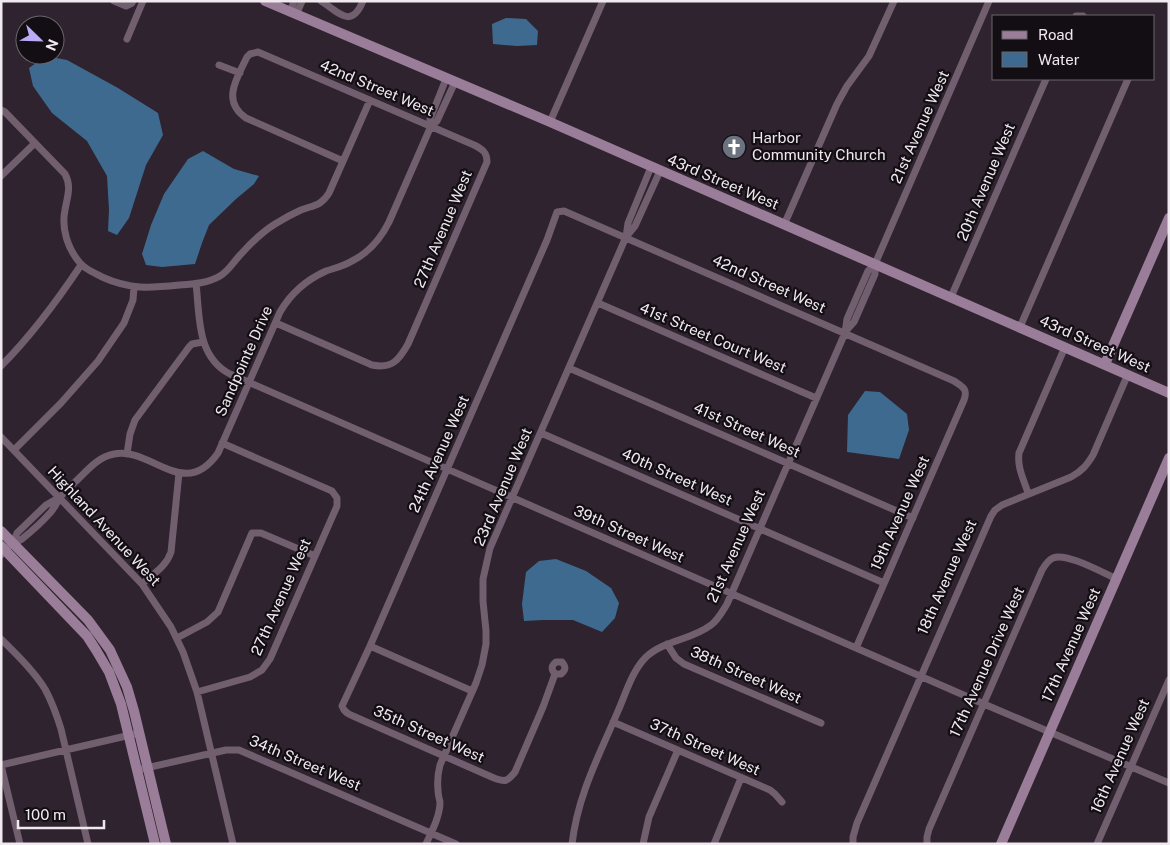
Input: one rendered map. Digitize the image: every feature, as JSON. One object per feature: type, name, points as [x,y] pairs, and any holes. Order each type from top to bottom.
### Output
[{"type":"street","points":[[114,1],[126,6],[132,2],[142,3],[127,39]]},
{"type":"street","name":"43rd Street West","points":[[265,1],[550,122],[1169,393]]},
{"type":"street","points":[[293,14],[294,1]]},
{"type":"street","points":[[293,14],[302,1]]},
{"type":"street","points":[[322,1],[342,16],[348,17],[359,11],[363,1]]},
{"type":"street","points":[[550,122],[603,1]]},
{"type":"street","points":[[784,225],[837,104],[847,86],[869,56],[894,1]]},
{"type":"street","name":"21st Avenue West","points":[[572,844],[582,794],[639,666],[656,649],[710,626],[720,616],[731,594],[845,333],[858,314],[875,274],[875,264],[990,1]]},
{"type":"street","name":"42nd Street West","points":[[240,73],[247,58],[254,52],[258,52],[474,145],[486,154]]},
{"type":"street","points":[[219,65],[240,73],[232,91],[233,103],[246,118],[343,161]]},
{"type":"street","name":"20th Avenue West","points":[[951,297],[1046,80]]},
{"type":"street","points":[[1020,327],[1128,80]]},
{"type":"street","name":"Sandpointe Drive","points":[[180,473],[194,472],[207,465],[215,457],[276,323],[287,301],[295,291],[317,276],[357,258],[378,240],[389,222],[431,126],[437,122],[450,81]]},
{"type":"street","points":[[1,110],[63,171],[68,179],[69,188],[64,213],[65,231],[69,246],[81,265],[112,281],[134,287],[152,288],[204,283],[220,276],[227,271],[249,245],[269,228],[293,214],[323,201],[329,193],[370,100]]},
{"type":"street","points":[[1,176],[35,143]]},
{"type":"street","name":"27th Avenue West","points":[[276,323],[372,365],[383,366],[398,360],[408,344],[486,164],[486,154]]},
{"type":"street","name":"23rd Avenue West","points":[[426,844],[439,810],[438,776],[440,765],[482,665],[486,644],[486,631],[482,589],[490,548],[626,237],[635,226],[655,169]]},
{"type":"street","name":"42nd Street West","points":[[560,212],[564,210],[626,237],[954,381],[964,389]]},
{"type":"street","name":"24th Avenue West","points":[[343,709],[344,701],[370,646],[547,240],[555,215],[557,212],[560,212]]},
{"type":"street","points":[[1105,364],[1169,218]]},
{"type":"street","points":[[1,366],[41,323],[81,265]]},
{"type":"street","name":"39th Street West","points":[[196,284],[203,342],[209,355],[226,372],[731,594],[1169,783]]},
{"type":"street","points":[[14,450],[61,403],[98,361],[124,323],[133,300],[134,287]]},
{"type":"street","name":"41st Street Court West","points":[[598,303],[816,398]]},
{"type":"street","points":[[127,454],[130,434],[135,420],[189,347],[192,344],[203,342]]},
{"type":"street","points":[[1028,493],[1018,461],[1019,453],[1064,347]]},
{"type":"street","name":"41st Street West","points":[[569,368],[913,518]]},
{"type":"street","name":"18th Avenue West","points":[[853,844],[852,837],[856,822],[991,516],[1002,505],[1079,473],[1085,467],[1093,455],[1128,374]]},
{"type":"street","name":"19th Avenue West","points":[[856,648],[964,400],[966,394],[964,389]]},
{"type":"street","name":"40th Street West","points":[[541,433],[884,583]]},
{"type":"street","name":"Highland Avenue West","points":[[1,437],[142,584],[177,638],[196,692],[233,844]]},
{"type":"street","name":"27th Avenue West","points":[[196,692],[250,677],[262,670],[266,665],[337,506],[337,498],[332,491],[222,443]]},
{"type":"street","points":[[5,548],[17,533],[46,505],[60,497],[98,461],[113,454],[135,456],[173,472],[180,473],[171,552],[161,568],[142,584]]},
{"type":"street","name":"17th Avenue West","points":[[1001,844],[1169,458]]},
{"type":"street","points":[[1,531],[5,548],[88,620],[106,643],[127,687],[134,734],[166,844]]},
{"type":"street","points":[[177,638],[207,622],[221,609],[250,534],[261,533],[316,556]]},
{"type":"street","name":"17th Avenue Drive West","points":[[927,844],[929,829],[1042,570],[1048,561],[1063,556],[1117,579]]},
{"type":"street","points":[[1,639],[24,662],[44,689],[55,712],[61,729],[88,844]]},
{"type":"street","name":"38th Street West","points":[[668,644],[676,658],[684,664],[821,723]]},
{"type":"street","points":[[370,646],[472,691]]},
{"type":"street","name":"35th Street West","points":[[343,709],[346,713],[494,778],[506,781],[515,772],[555,674]]},
{"type":"street","name":"16th Avenue West","points":[[1097,844],[1169,680]]},
{"type":"street","name":"37th Street West","points":[[614,722],[770,790],[782,802]]},
{"type":"street","points":[[20,844],[1,765],[134,734]]},
{"type":"street","name":"34th Street West","points":[[143,769],[232,749],[244,751],[456,844]]},
{"type":"street","points":[[642,844],[648,816],[678,750]]},
{"type":"street","points":[[143,769],[155,844]]},
{"type":"street","points":[[714,844],[742,778]]},
{"type":"water","points":[[506,18],[526,19],[538,31],[537,45],[493,44],[492,24]]},
{"type":"water","points":[[65,60],[67,60],[158,113],[163,135],[146,165],[129,218],[117,235],[108,231],[107,176],[87,141],[52,113],[33,86],[29,68],[33,65],[65,65]]},
{"type":"water","points":[[203,151],[234,169],[259,176],[254,184],[209,225],[195,264],[162,267],[146,265],[142,254],[151,225],[164,194],[188,159]]},
{"type":"water","points":[[865,391],[880,392],[907,414],[909,430],[899,459],[847,452],[848,415]]},
{"type":"water","points":[[556,559],[586,571],[611,588],[619,603],[615,618],[602,632],[573,620],[524,621],[522,604],[526,572],[539,561]]},
{"type":"place","name":"Harbor Community Church","points":[[734,147]]}]
